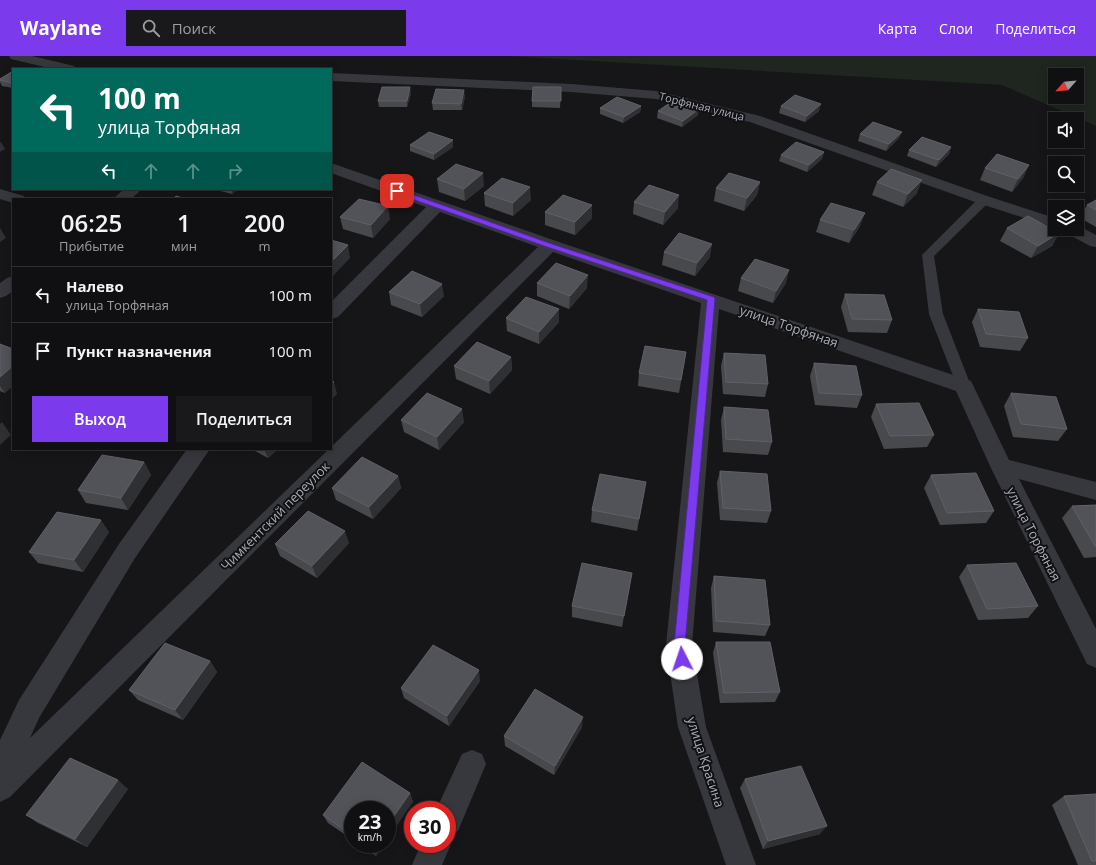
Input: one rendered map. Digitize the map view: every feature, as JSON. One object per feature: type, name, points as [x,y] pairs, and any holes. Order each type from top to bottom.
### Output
[{"type":"street","points":[[16,56],[65,68]]},
{"type":"street","name":"Торфяная улица","points":[[332,77],[571,88],[656,95],[755,119],[984,200],[1048,221]]},
{"type":"street","name":"улица Торфяная","points":[[332,168],[550,245],[964,386],[1000,466],[1096,656]]},
{"type":"street","points":[[122,198],[133,190]]},
{"type":"street","points":[[0,194],[14,198]]},
{"type":"street","points":[[332,312],[437,205]]},
{"type":"street","points":[[1084,236],[1096,242]]},
{"type":"street","name":"Чимкентский переулок","points":[[0,787],[550,245]]},
{"type":"street","points":[[0,292],[12,283]]},
{"type":"street","name":"улица Красина","points":[[711,299],[679,645],[692,727],[741,865]]},
{"type":"street","points":[[0,772],[29,710],[127,551],[199,450]]},
{"type":"street","points":[[1000,466],[1096,491]]},
{"type":"street","points":[[455,801],[472,764]]},
{"type":"street","points":[[426,865],[432,853]]},
{"type":"lane","points":[[964,386],[936,314],[928,255],[984,200]]},
{"type":"shaded area","points":[[508,56],[1096,56],[1096,126],[1084,121],[1084,112],[1064,112],[1002,85]]},
{"type":"building","points":[[12,72],[12,83],[0,79]]},
{"type":"building","points":[[382,87],[410,87],[407,101],[378,101]]},
{"type":"building","points":[[533,87],[561,87],[561,101],[532,101]]},
{"type":"building","points":[[436,89],[464,90],[461,104],[432,103]]},
{"type":"building","points":[[795,95],[821,104],[807,116],[781,106]]},
{"type":"building","points":[[617,97],[641,106],[624,117],[600,108]]},
{"type":"building","points":[[674,100],[699,109],[683,121],[658,111]]},
{"type":"building","points":[[873,122],[902,132],[889,144],[860,134]]},
{"type":"building","points":[[429,132],[453,140],[434,154],[410,145]]},
{"type":"building","points":[[922,137],[951,147],[939,160],[909,150]]},
{"type":"building","points":[[796,142],[824,152],[809,165],[781,155]]},
{"type":"building","points":[[997,154],[1029,165],[1018,179],[985,168]]},
{"type":"building","points":[[456,164],[483,173],[464,189],[437,179]]},
{"type":"building","points":[[891,169],[922,180],[908,194],[877,182]]},
{"type":"building","points":[[729,173],[760,182],[747,198],[716,188]]},
{"type":"building","points":[[502,178],[530,187],[513,203],[484,193]]},
{"type":"building","points":[[649,185],[679,195],[665,212],[634,202]]},
{"type":"building","points":[[563,195],[592,205],[575,222],[545,212]]},
{"type":"building","points":[[359,199],[388,206],[371,225],[340,217]]},
{"type":"building","points":[[1096,200],[1096,210],[1087,205]]},
{"type":"building","points":[[831,203],[865,213],[854,230],[820,220]]},
{"type":"building","points":[[1028,216],[1048,227],[1048,236],[1054,236],[1038,246],[1007,228]]},
{"type":"building","points":[[679,233],[712,244],[697,263],[664,252]]},
{"type":"building","points":[[332,240],[348,245],[332,261]]},
{"type":"building","points":[[755,259],[789,270],[776,291],[741,278]]},
{"type":"building","points":[[556,263],[588,275],[570,296],[537,283]]},
{"type":"building","points":[[412,271],[442,284],[420,304],[389,292]]},
{"type":"building","points":[[845,294],[884,295],[892,320],[852,319]]},
{"type":"building","points":[[526,297],[559,309],[539,332],[506,318]]},
{"type":"building","points":[[978,309],[1019,312],[1028,338],[986,334]]},
{"type":"building","points":[[477,342],[511,357],[489,381],[454,366]]},
{"type":"building","points":[[0,344],[12,349],[12,367],[0,377]]},
{"type":"building","points":[[645,346],[686,352],[681,380],[639,373]]},
{"type":"building","points":[[724,353],[765,355],[768,384],[726,382]]},
{"type":"building","points":[[814,363],[856,366],[862,395],[819,393]]},
{"type":"building","points":[[427,393],[462,409],[437,437],[401,420]]},
{"type":"building","points":[[1011,393],[1056,397],[1067,429],[1021,424]]},
{"type":"building","points":[[919,403],[934,435],[890,436],[876,404]]},
{"type":"building","points":[[724,407],[768,410],[772,442],[726,439]]},
{"type":"building","points":[[102,455],[144,462],[121,498],[78,490]]},
{"type":"building","points":[[362,457],[398,476],[369,507],[332,488]]},
{"type":"building","points":[[720,471],[767,474],[771,511],[723,508]]},
{"type":"building","points":[[976,473],[994,511],[947,513],[931,475]]},
{"type":"building","points":[[600,474],[646,482],[639,519],[592,510]]},
{"type":"building","points":[[1096,505],[1096,546],[1095,546],[1072,506]]},
{"type":"building","points":[[308,511],[345,531],[312,566],[275,544]]},
{"type":"building","points":[[57,512],[101,520],[74,560],[29,552]]},
{"type":"building","points":[[582,563],[632,573],[624,616],[572,606]]},
{"type":"building","points":[[1016,563],[1038,606],[987,609],[967,565]]},
{"type":"building","points":[[714,576],[765,580],[770,625],[716,621]]},
{"type":"building","points":[[716,642],[770,642],[780,692],[724,693]]},
{"type":"building","points":[[165,643],[210,661],[175,710],[129,690]]},
{"type":"building","points":[[433,645],[479,670],[447,716],[401,688]]},
{"type":"building","points":[[535,689],[583,717],[555,766],[504,736]]},
{"type":"building","points":[[70,758],[118,780],[75,839],[26,815]]},
{"type":"building","points":[[362,762],[410,793],[396,813],[396,801],[344,801],[344,830],[323,815]]},
{"type":"building","points":[[801,766],[827,826],[768,841],[745,779]]},
{"type":"building","points":[[1096,794],[1096,861],[1092,861],[1064,796]]},
{"type":"route","points":[[397,191],[550,245],[711,299],[679,645],[682,659]]}]
